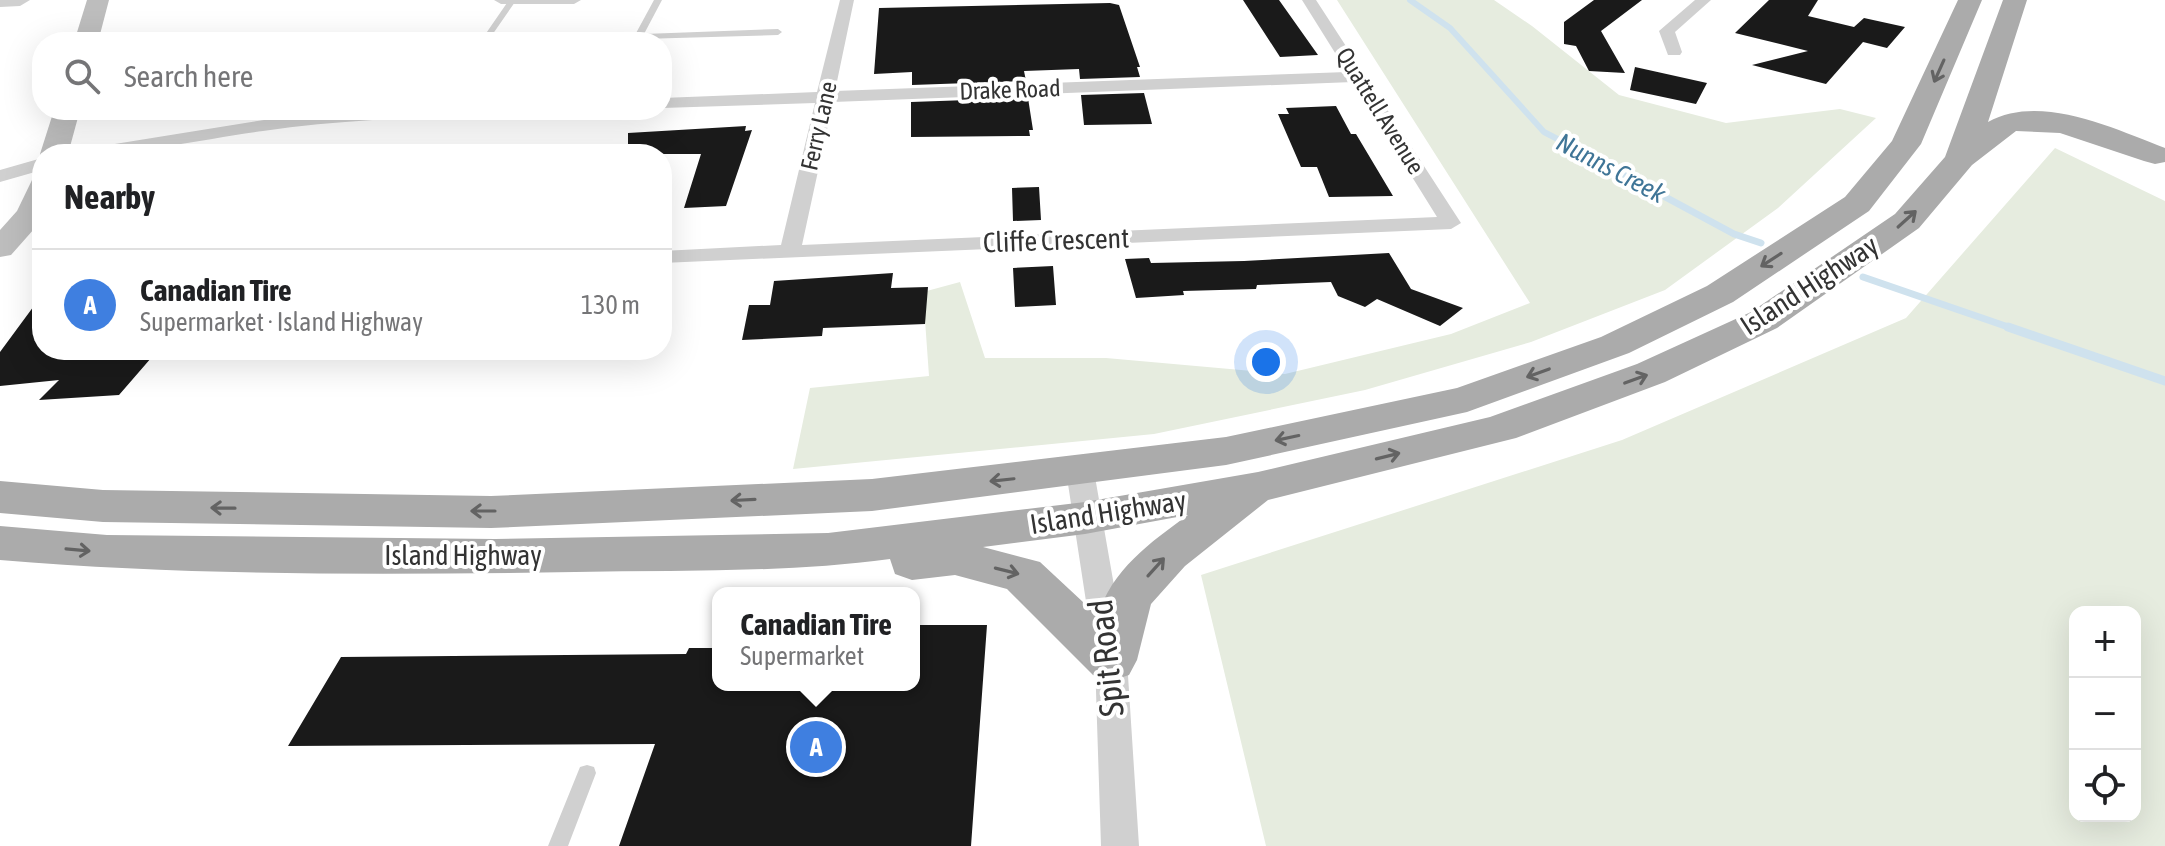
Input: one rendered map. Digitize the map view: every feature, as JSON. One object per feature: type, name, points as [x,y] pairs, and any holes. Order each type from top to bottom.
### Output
[{"type":"main road","points":[[89,32],[98,0]]},
{"type":"main road","points":[[112,32],[121,0]]},
{"type":"main road","name":"Island Highway","points":[[0,497],[103,506],[491,512],[872,495],[1226,451],[1467,399],[1615,345],[1720,294],[1857,204],[1906,144],[1970,0]]},
{"type":"main road","name":"Island Highway","points":[[0,543],[107,552],[345,555],[495,556],[828,550],[1085,518],[1258,487],[1501,428],[1651,373],[1764,320],[1907,221],[1960,160],[2010,84],[2015,0]]},
{"type":"main road","points":[[2010,84],[2114,128],[2160,158]]},
{"type":"main road","points":[[57,144],[64,120]]},
{"type":"main road","points":[[81,144],[87,120]]},
{"type":"main road","points":[[1960,160],[2006,124],[2037,121],[2087,130],[2160,158]]},
{"type":"main road","points":[[0,248],[32,211]]},
{"type":"main road","points":[[0,275],[32,241]]},
{"type":"main road","points":[[345,555],[467,574],[744,575],[955,558],[1023,575],[1111,660],[1128,597],[1168,554],[1258,487]]},
{"type":"street","points":[[0,1],[20,0]]},
{"type":"street","points":[[506,1],[574,0]]},
{"type":"street","name":"Ferry Lane","points":[[790,251],[847,0]]},
{"type":"street","name":"Quattell Avenue","points":[[1309,0],[1451,223]]},
{"type":"street","points":[[1674,52],[1667,31],[1704,0]]},
{"type":"street","name":"Drake Road","points":[[672,103],[1358,77]]},
{"type":"street","points":[[150,144],[313,120]]},
{"type":"street","points":[[0,176],[32,167]]},
{"type":"street","name":"Cliffe Crescent","points":[[672,257],[1451,223]]},
{"type":"street","name":"Spit Road","points":[[1080,471],[1085,518],[1111,660],[1120,846]]},
{"type":"lane","points":[[641,32],[658,0]]},
{"type":"lane","points":[[489,32],[506,1]]},
{"type":"lane","points":[[672,37],[778,32]]},
{"type":"lane","points":[[558,846],[587,773]]},
{"type":"shaded area","points":[[1337,0],[1494,0],[1619,95],[1726,123],[1840,109],[1876,118],[1778,208],[1665,290],[1531,342],[1365,390],[1154,434],[793,469],[810,388],[929,376],[923,292],[960,282],[985,358],[1106,358],[1285,374],[1451,334],[1530,303]]},
{"type":"shaded area","points":[[2055,148],[2165,201],[2165,846],[1266,846],[1201,575],[1622,440],[1906,318]]},
{"type":"building","points":[[1243,0],[1279,0],[1318,55],[1280,57]]},
{"type":"building","points":[[1594,0],[1642,0],[1601,31],[1625,73],[1589,71],[1576,46],[1564,44],[1564,22]]},
{"type":"building","points":[[1769,0],[1818,0],[1808,16],[1854,27],[1864,18],[1905,27],[1887,48],[1863,42],[1826,84],[1752,65],[1808,51],[1735,33]]},
{"type":"building","points":[[1119,5],[1140,67],[1137,67],[1140,77],[1080,79],[1079,69],[1024,71],[1026,81],[912,85],[912,72],[874,74],[879,8]]},
{"type":"building","points":[[1635,67],[1707,83],[1696,104],[1630,90]]},
{"type":"building","points":[[1144,93],[1152,124],[1084,125],[1081,95]]},
{"type":"building","points":[[1028,98],[1033,130],[1029,130],[1030,136],[911,137],[911,102]]},
{"type":"building","points":[[1336,106],[1393,196],[1329,197],[1317,167],[1301,167],[1278,114],[1289,114],[1286,108]]},
{"type":"building","points":[[746,126],[745,131],[752,130],[726,206],[684,208],[701,154],[672,154],[672,144],[628,144],[628,133]]},
{"type":"building","points":[[1039,187],[1041,220],[1013,221],[1012,188]]},
{"type":"building","points":[[1389,253],[1411,289],[1463,308],[1440,326],[1377,299],[1365,307],[1338,296],[1331,282],[1257,285],[1256,289],[1183,291],[1184,295],[1136,298],[1125,259],[1149,258],[1151,263],[1244,261]]},
{"type":"building","points":[[1053,266],[1056,305],[1015,307],[1013,268]]},
{"type":"building","points":[[893,273],[891,288],[928,287],[925,324],[823,328],[822,336],[742,340],[749,305],[770,305],[774,281]]},
{"type":"building","points":[[32,309],[32,360],[149,360],[119,395],[39,400],[59,380],[0,386],[0,352]]},
{"type":"building","points":[[920,625],[987,625],[971,846],[619,846],[655,744],[288,746],[341,657],[686,654],[689,648],[712,648],[712,691],[920,691]]},
{"type":"waterway","name":"Nunns Creek","points":[[1410,0],[1450,28],[1544,132],[1571,146]]},
{"type":"waterway","name":"Nunns Creek","points":[[1567,144],[1734,234],[1761,243]]},
{"type":"waterway","name":"Nunns Creek","points":[[1863,277],[2014,329]]},
{"type":"waterway","name":"Nunns Creek","points":[[2008,327],[2165,381]]},
{"type":"place","name":"Canadian Tire","points":[[816,747]]}]
